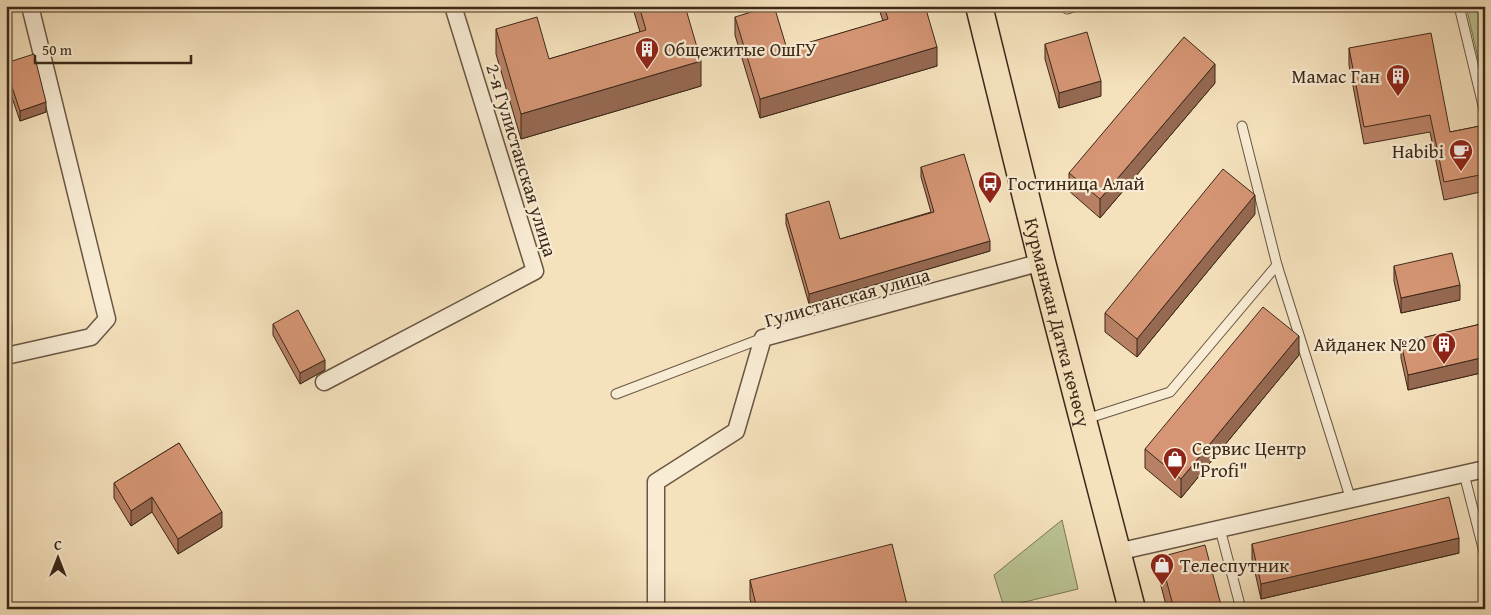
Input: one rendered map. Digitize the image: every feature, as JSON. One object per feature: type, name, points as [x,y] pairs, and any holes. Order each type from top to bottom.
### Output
[{"type":"main road","name":"Курманжан Датка көчөсү","points":[[980,6],[1042,262],[1132,609]]},
{"type":"street","points":[[6,356],[91,337],[107,319],[30,6]]},
{"type":"street","name":"2-я Гулистанская улица","points":[[324,382],[535,271],[453,6]]},
{"type":"street","name":"Гулистанская улица","points":[[656,609],[656,482],[736,431],[763,338],[1042,262]]},
{"type":"street","points":[[1116,552],[1485,469]]},
{"type":"lane","points":[[1067,9],[1077,6]]},
{"type":"lane","points":[[1459,6],[1485,114]]},
{"type":"lane","points":[[1242,126],[1278,265],[1351,500]]},
{"type":"lane","points":[[1083,420],[1170,392],[1278,265]]},
{"type":"lane","points":[[616,394],[763,338]]},
{"type":"lane","points":[[1464,474],[1485,556]]},
{"type":"lane","points":[[1220,529],[1241,609]]},
{"type":"green space","points":[[1466,6],[1485,6],[1485,88]]},
{"type":"green space","points":[[1062,520],[1078,589],[1004,607],[994,575]]},
{"type":"building","points":[[639,6],[685,6],[701,61],[521,114],[496,29],[537,17],[549,59],[646,30]]},
{"type":"building","points":[[774,6],[787,49],[888,19],[884,6],[925,6],[937,47],[760,99],[735,17]]},
{"type":"building","points":[[1087,32],[1101,81],[1059,93],[1045,44]]},
{"type":"building","points":[[1431,33],[1450,132],[1485,125],[1485,174],[1444,182],[1430,115],[1364,127],[1349,48]]},
{"type":"building","points":[[1184,37],[1215,64],[1100,199],[1069,173]]},
{"type":"building","points":[[34,54],[46,102],[20,111],[6,69],[6,63]]},
{"type":"building","points":[[964,154],[990,241],[809,294],[786,214],[829,201],[840,239],[934,212],[921,167]]},
{"type":"building","points":[[1223,169],[1255,195],[1137,339],[1105,313]]},
{"type":"building","points":[[1452,253],[1460,285],[1401,298],[1394,266]]},
{"type":"building","points":[[6,303],[12,324],[6,325]]},
{"type":"building","points":[[1263,307],[1299,336],[1181,479],[1145,449]]},
{"type":"building","points":[[298,310],[325,360],[300,373],[273,324]]},
{"type":"building","points":[[1485,323],[1485,357],[1408,375],[1401,343]]},
{"type":"building","points":[[179,443],[222,512],[178,539],[152,497],[131,511],[114,483]]},
{"type":"building","points":[[1449,497],[1459,538],[1261,584],[1252,544]]},
{"type":"building","points":[[892,544],[908,609],[757,609],[750,580]]},
{"type":"building","points":[[1205,545],[1222,609],[1174,609],[1160,557]]},
{"type":"place","name":"Общежитые ОшГУ","points":[[647,70]]},
{"type":"place","name":"Мамас Ган","points":[[1398,97]]},
{"type":"place","name":"Habibi","points":[[1461,172]]},
{"type":"place","name":"Гостиница Алай","points":[[990,204]]},
{"type":"place","name":"Айданек №20","points":[[1444,365]]},
{"type":"place","name":"Сервис Центр \"Profi\"","points":[[1175,480]]},
{"type":"place","name":"Телеспутник","points":[[1162,586]]}]
